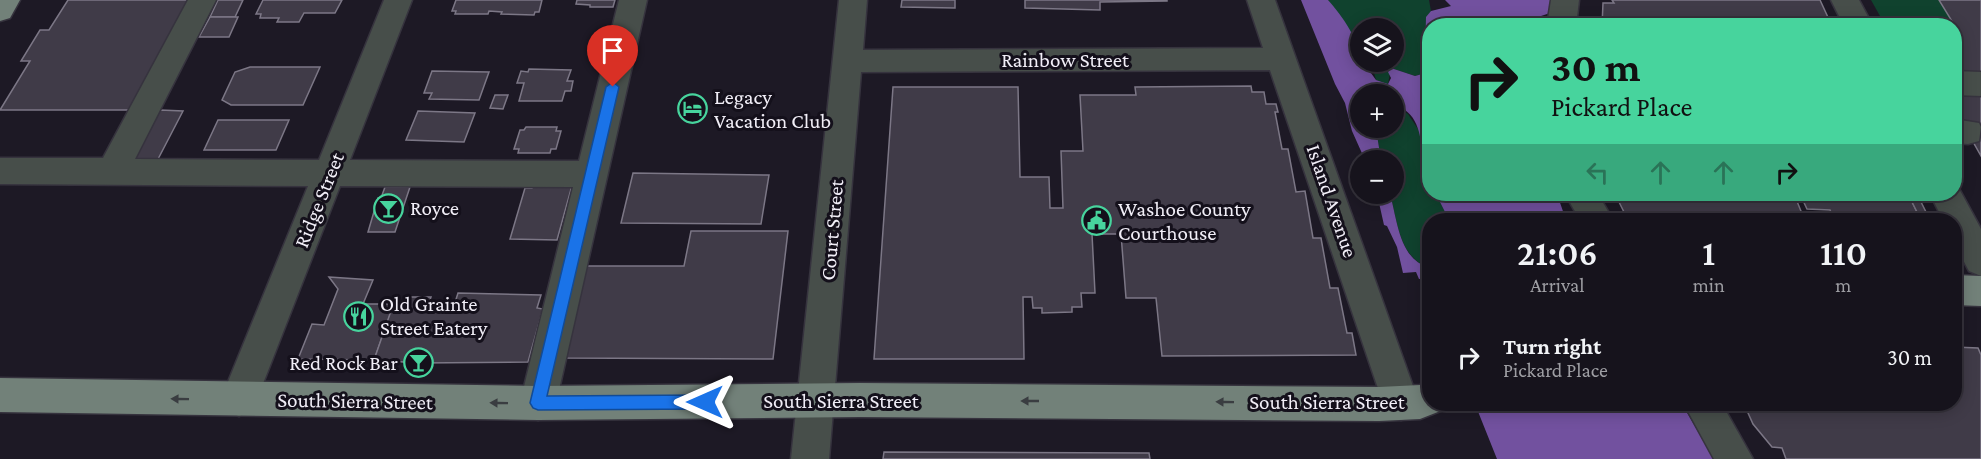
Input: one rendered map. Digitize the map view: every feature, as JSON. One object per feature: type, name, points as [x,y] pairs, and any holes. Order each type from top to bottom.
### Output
[{"type":"main road","points":[[0,10],[6,0]]},
{"type":"main road","points":[[1962,290],[1981,291]]},
{"type":"main road","name":"South Sierra Street","points":[[0,395],[538,403],[1415,401]]},
{"type":"street","points":[[113,171],[202,0]]},
{"type":"street","name":"Ridge Street","points":[[239,399],[398,0]]},
{"type":"street","points":[[538,403],[633,0]]},
{"type":"street","name":"Court Street","points":[[810,459],[853,0]]},
{"type":"street","name":"Island Avenue","points":[[1262,0],[1415,401]]},
{"type":"street","points":[[1562,18],[1565,0]]},
{"type":"street","points":[[1845,0],[1855,18]]},
{"type":"street","name":"Rainbow Street","points":[[847,61],[1283,59]]},
{"type":"street","points":[[1962,83],[1981,84]]},
{"type":"street","points":[[0,171],[592,174]]},
{"type":"street","points":[[1962,225],[1981,261]]},
{"type":"street","points":[[1706,411],[1734,459]]},
{"type":"green space","points":[[1328,0],[1429,0],[1431,11],[1428,18],[1422,18],[1422,74],[1415,76],[1403,72],[1404,18],[1350,18],[1350,32]]},
{"type":"green space","points":[[1871,0],[1939,0],[1949,18],[1881,18]]},
{"type":"green space","points":[[1374,72],[1390,72],[1388,84],[1376,80]]},
{"type":"green space","points":[[1404,111],[1408,114],[1422,135],[1422,201],[1440,201],[1446,213],[1422,213],[1422,264],[1411,256],[1405,247],[1392,204],[1404,204],[1404,150],[1379,150],[1377,138],[1404,138]]},
{"type":"shaded area","points":[[1301,0],[1328,0],[1350,31],[1350,72],[1370,72],[1376,80],[1388,84],[1350,84],[1350,123],[1345,103]]},
{"type":"shaded area","points":[[1445,0],[1552,0],[1550,13],[1535,18],[1426,18],[1431,11],[1451,6]]},
{"type":"shaded area","points":[[1388,72],[1403,72],[1415,76],[1422,74],[1422,153],[1419,131],[1404,109],[1404,84],[1388,84],[1391,78]]},
{"type":"shaded area","points":[[1355,138],[1377,138],[1379,150],[1361,150]]},
{"type":"shaded area","points":[[1440,201],[1559,201],[1564,213],[1446,213]]},
{"type":"shaded area","points":[[1379,204],[1392,204],[1405,247],[1411,256],[1422,264],[1422,279],[1419,279],[1416,272],[1403,273],[1397,247],[1387,226],[1384,225]]},
{"type":"shaded area","points":[[1478,411],[1686,411],[1714,459],[1497,459]]},
{"type":"building","points":[[68,0],[189,0],[129,110],[0,110],[30,61],[21,61],[40,30],[49,30]]},
{"type":"building","points":[[218,0],[243,0],[235,17],[210,17]]},
{"type":"building","points":[[263,0],[342,0],[335,13],[304,13],[299,22],[277,22],[279,18],[260,18],[261,14],[256,14]]},
{"type":"building","points":[[456,0],[542,0],[539,12],[535,12],[534,15],[501,14],[502,12],[489,11],[488,14],[455,14],[456,11],[452,11]]},
{"type":"building","points":[[577,0],[615,0],[613,7],[590,7],[590,5],[576,4]]},
{"type":"building","points":[[902,0],[955,0],[955,8],[901,7]]},
{"type":"building","points":[[1025,0],[1167,1],[1100,2],[1100,10],[1025,8]]},
{"type":"building","points":[[1612,0],[1820,0],[1828,18],[1602,18],[1603,3],[1614,3]]},
{"type":"building","points":[[1939,0],[1981,0],[1981,73],[1962,73],[1962,18],[1950,18]]},
{"type":"building","points":[[210,17],[238,17],[229,37],[199,37]]},
{"type":"building","points":[[250,67],[320,67],[303,105],[231,105],[222,100],[235,72]]},
{"type":"building","points":[[529,69],[571,70],[567,81],[573,81],[571,91],[565,91],[562,101],[519,101],[524,83],[517,83],[521,71],[528,72]]},
{"type":"building","points":[[432,71],[489,72],[479,100],[429,99],[432,93],[424,93]]},
{"type":"building","name":"Washoe County Courthouse","points":[[1251,86],[1252,92],[1264,92],[1266,104],[1276,104],[1278,112],[1275,112],[1282,149],[1288,149],[1296,192],[1305,191],[1313,238],[1321,238],[1330,288],[1338,288],[1347,333],[1352,333],[1356,355],[1162,356],[1156,298],[1126,298],[1121,234],[1092,234],[1095,293],[1081,293],[1082,307],[1072,307],[1072,312],[1042,313],[1042,308],[1033,308],[1032,297],[1023,297],[1024,359],[874,359],[893,87],[1018,87],[1020,177],[1049,177],[1050,208],[1063,208],[1061,151],[1083,151],[1080,95],[1136,95],[1135,87]]},
{"type":"building","points":[[1962,90],[1981,91],[1981,156],[1962,122]]},
{"type":"building","points":[[495,95],[508,95],[503,109],[490,108]]},
{"type":"building","points":[[160,110],[183,111],[157,161],[134,160]]},
{"type":"building","points":[[418,111],[475,113],[464,142],[406,140]]},
{"type":"building","points":[[218,120],[289,120],[276,150],[204,150]]},
{"type":"building","points":[[526,127],[557,127],[556,131],[561,131],[556,149],[551,149],[550,153],[518,153],[519,149],[514,149],[520,130]]},
{"type":"building","points":[[633,173],[769,175],[761,224],[621,223]]},
{"type":"building","points":[[534,182],[573,182],[557,240],[510,239],[525,188],[532,188]]},
{"type":"building","name":"Royce","points":[[385,187],[410,187],[395,232],[368,232],[378,198],[381,198]]},
{"type":"building","points":[[1618,201],[1797,201],[1802,213],[1624,213]]},
{"type":"building","points":[[1803,201],[1912,201],[1918,213],[1831,213],[1830,210],[1807,209]]},
{"type":"building","points":[[1912,201],[1920,201],[1926,213],[1918,213]]},
{"type":"building","points":[[691,231],[788,231],[773,359],[565,358],[586,266],[684,266]]},
{"type":"building","name":"Old Grainte Street Eatery","points":[[329,277],[373,280],[363,304],[394,304],[374,360],[298,359],[312,324],[324,325],[338,289]]},
{"type":"building","points":[[458,293],[541,295],[537,308],[543,309],[528,362],[419,363],[374,360],[392,308],[405,308],[409,297],[431,297],[427,308],[453,309]]},
{"type":"building","points":[[1962,347],[1978,348],[1981,355],[1981,459],[1786,459],[1782,448],[1772,447],[1753,424],[1747,411],[1962,411]]},
{"type":"building","points":[[884,452],[1149,453],[1150,459],[883,459]]},
{"type":"place","name":"Legacy Vacation Club","points":[[693,109]]},
{"type":"place","name":"Royce","points":[[389,208]]},
{"type":"place","name":"Washoe County Courthouse","points":[[1097,221]]},
{"type":"place","name":"Old Grainte Street Eatery","points":[[359,316]]},
{"type":"place","name":"Red Rock Bar","points":[[419,363]]},
{"type":"route","points":[[613,87],[538,403],[705,402]]}]
